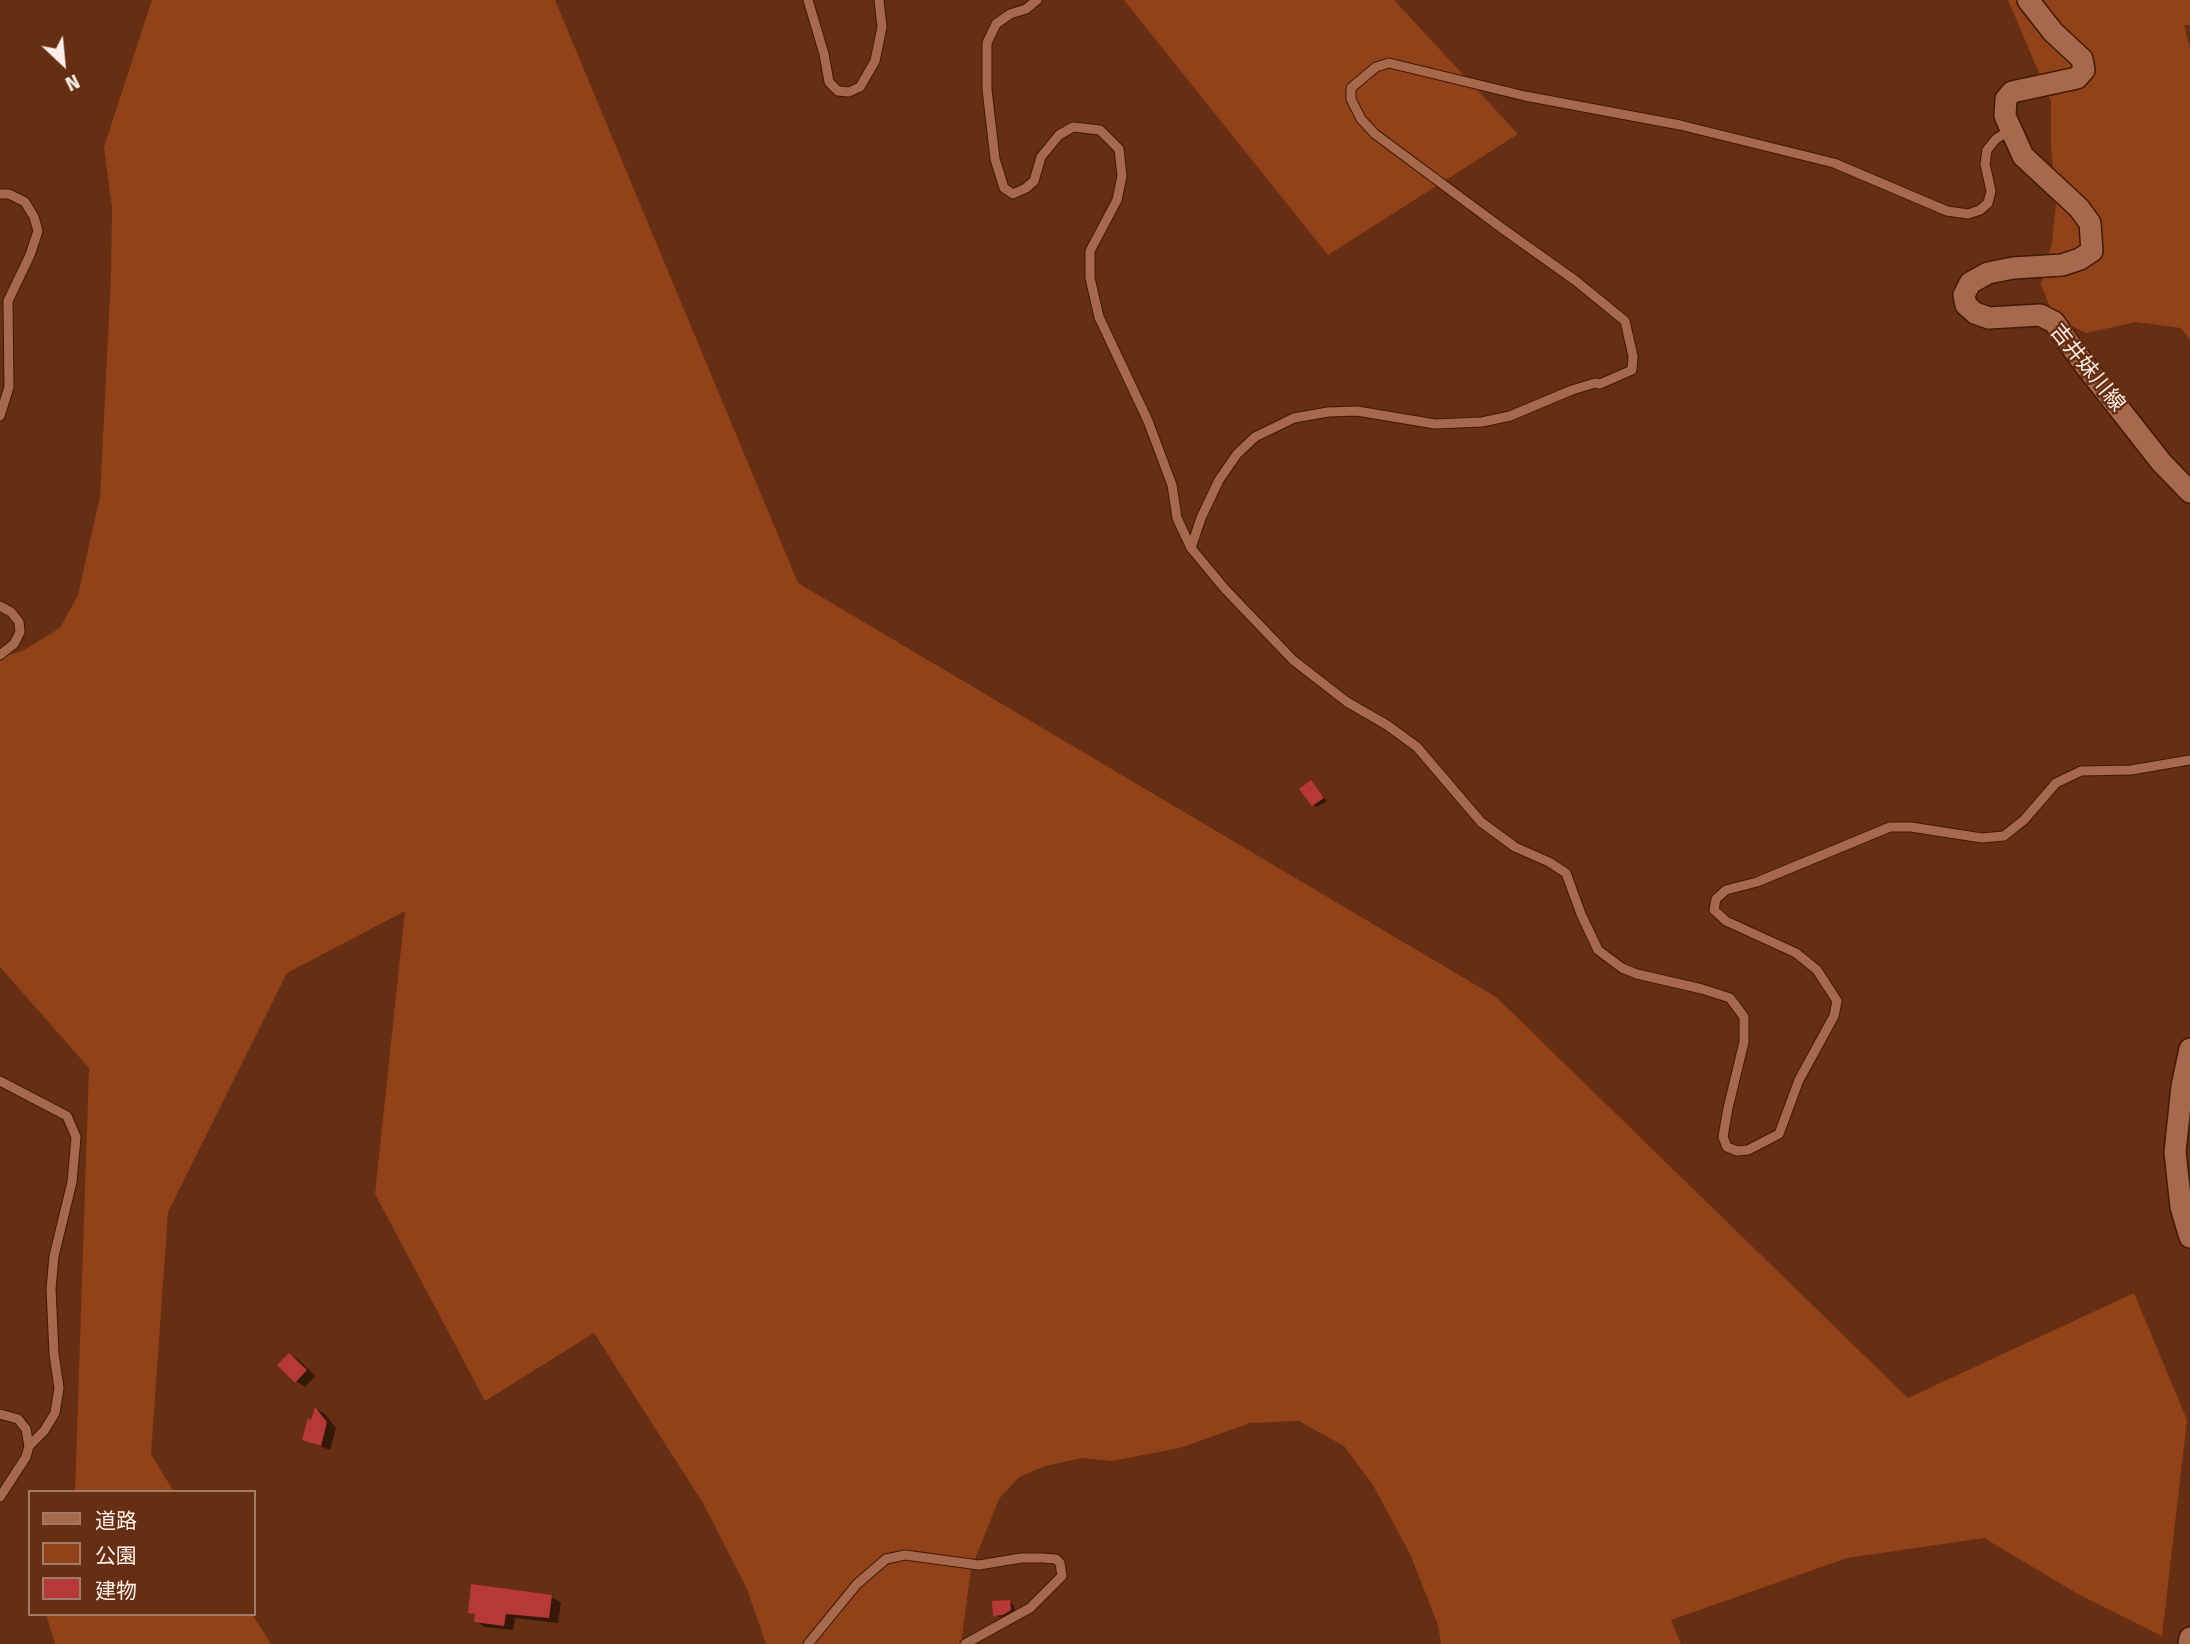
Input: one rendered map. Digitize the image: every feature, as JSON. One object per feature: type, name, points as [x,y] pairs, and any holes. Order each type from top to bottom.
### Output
[{"type":"main road","name":"吉井妹川線","points":[[2028,0],[2053,32],[2082,59],[2084,70],[2077,78],[2012,92],[2006,99],[2005,116],[2023,156],[2079,208],[2090,223],[2092,251],[2080,259],[2062,265],[2013,268],[1988,273],[1970,283],[1964,295],[1966,305],[1975,313],[1989,318],[2040,315],[2054,322],[2161,461],[2190,492]]},
{"type":"main road","points":[[2190,1049],[2182,1086],[2175,1152],[2181,1207],[2190,1237]]},
{"type":"main road","points":[[2189,1644],[2190,1638]]},
{"type":"lane","points":[[808,0],[824,54],[829,82],[838,91],[849,92],[860,87],[874,61],[882,27],[879,0]]},
{"type":"lane","points":[[1037,0],[1026,9],[1010,14],[996,24],[987,43],[987,89],[995,159],[1004,188],[1013,194],[1034,181],[1041,157],[1059,135],[1073,127],[1100,130],[1119,149],[1122,176],[1118,200],[1090,251],[1090,278],[1099,317],[1160,451],[1172,485],[1177,518],[1191,548],[1225,589],[1293,660],[1347,702],[1387,725],[1417,747],[1481,822],[1515,847],[1566,873],[1598,950],[1622,968],[1637,974],[1730,998],[1744,1017],[1744,1042],[1723,1137],[1727,1147],[1737,1151],[1748,1150],[1779,1134],[1799,1080],[1834,1016],[1836,1001],[1817,970],[1796,953],[1726,921],[1714,910],[1716,899],[1726,890],[1757,882],[1890,827],[1911,827],[1982,838],[2004,836],[2024,820],[2056,783],[2081,771],[2132,770],[2190,760]]},
{"type":"lane","points":[[1191,548],[1201,518],[1219,480],[1237,454],[1255,438],[1294,418],[1328,412],[1357,411],[1434,424],[1482,422],[1510,416],[1572,390],[1600,384],[1632,370],[1633,356],[1625,321],[1576,281],[1375,134],[1361,119],[1351,99],[1351,88],[1376,67],[1389,63],[1525,96],[1680,125],[1834,163],[1947,211],[1968,214],[1980,210],[1988,203],[1991,191],[1985,164],[1987,150],[1996,139],[2011,129]]},
{"type":"lane","points":[[0,194],[9,194],[24,202],[34,217],[38,231],[30,255],[8,301],[9,387],[0,416]]},
{"type":"lane","points":[[0,606],[11,612],[19,622],[20,632],[14,644],[0,654]]},
{"type":"lane","points":[[0,1081],[67,1116],[76,1137],[72,1182],[54,1256],[51,1289],[54,1354],[59,1388],[55,1413],[44,1431],[29,1446]]},
{"type":"lane","points":[[0,1414],[18,1419],[26,1429],[29,1446],[26,1457],[0,1497]]},
{"type":"lane","points":[[808,1644],[857,1584],[886,1559],[905,1555],[979,1565],[1021,1558],[1042,1558],[1056,1559],[1060,1563],[1062,1577],[1030,1608],[965,1644]]},
{"type":"green space","points":[[152,0],[555,0],[798,583],[1496,997],[1908,1398],[2134,1293],[2187,1420],[2162,1636],[2078,1594],[1984,1538],[1847,1558],[1671,1620],[1681,1644],[1441,1644],[1438,1625],[1410,1554],[1373,1485],[1344,1446],[1299,1421],[1250,1423],[1180,1448],[1112,1461],[1082,1458],[1045,1466],[1019,1477],[999,1499],[971,1569],[961,1644],[766,1644],[747,1589],[703,1503],[594,1333],[485,1401],[375,1194],[405,911],[287,973],[168,1212],[151,1454],[173,1490],[75,1490],[89,1068],[0,967],[0,658],[24,650],[60,628],[78,595],[100,497],[112,208],[104,147]]},
{"type":"green space","points":[[1124,0],[1394,0],[1518,134],[1328,255]]},
{"type":"green space","points":[[2008,0],[2190,0],[2190,25],[2184,25],[2190,48],[2190,340],[2181,328],[2136,322],[2086,333],[2054,317],[2041,284],[2052,242],[2056,203],[2051,147],[2051,101]]},
{"type":"green space","points":[[47,1616],[253,1616],[271,1644],[55,1644]]},
{"type":"building","points":[[1311,780],[1324,798],[1312,806],[1299,789]]},
{"type":"building","points":[[289,1353],[307,1370],[295,1383],[277,1365]]},
{"type":"building","points":[[315,1407],[327,1422],[321,1446],[302,1440],[308,1418],[311,1420]]},
{"type":"building","points":[[471,1584],[552,1595],[549,1618],[506,1614],[504,1626],[474,1622],[475,1614],[468,1613]]},
{"type":"building","points":[[1010,1600],[1011,1610],[1003,1615],[993,1616],[992,1601]]}]
